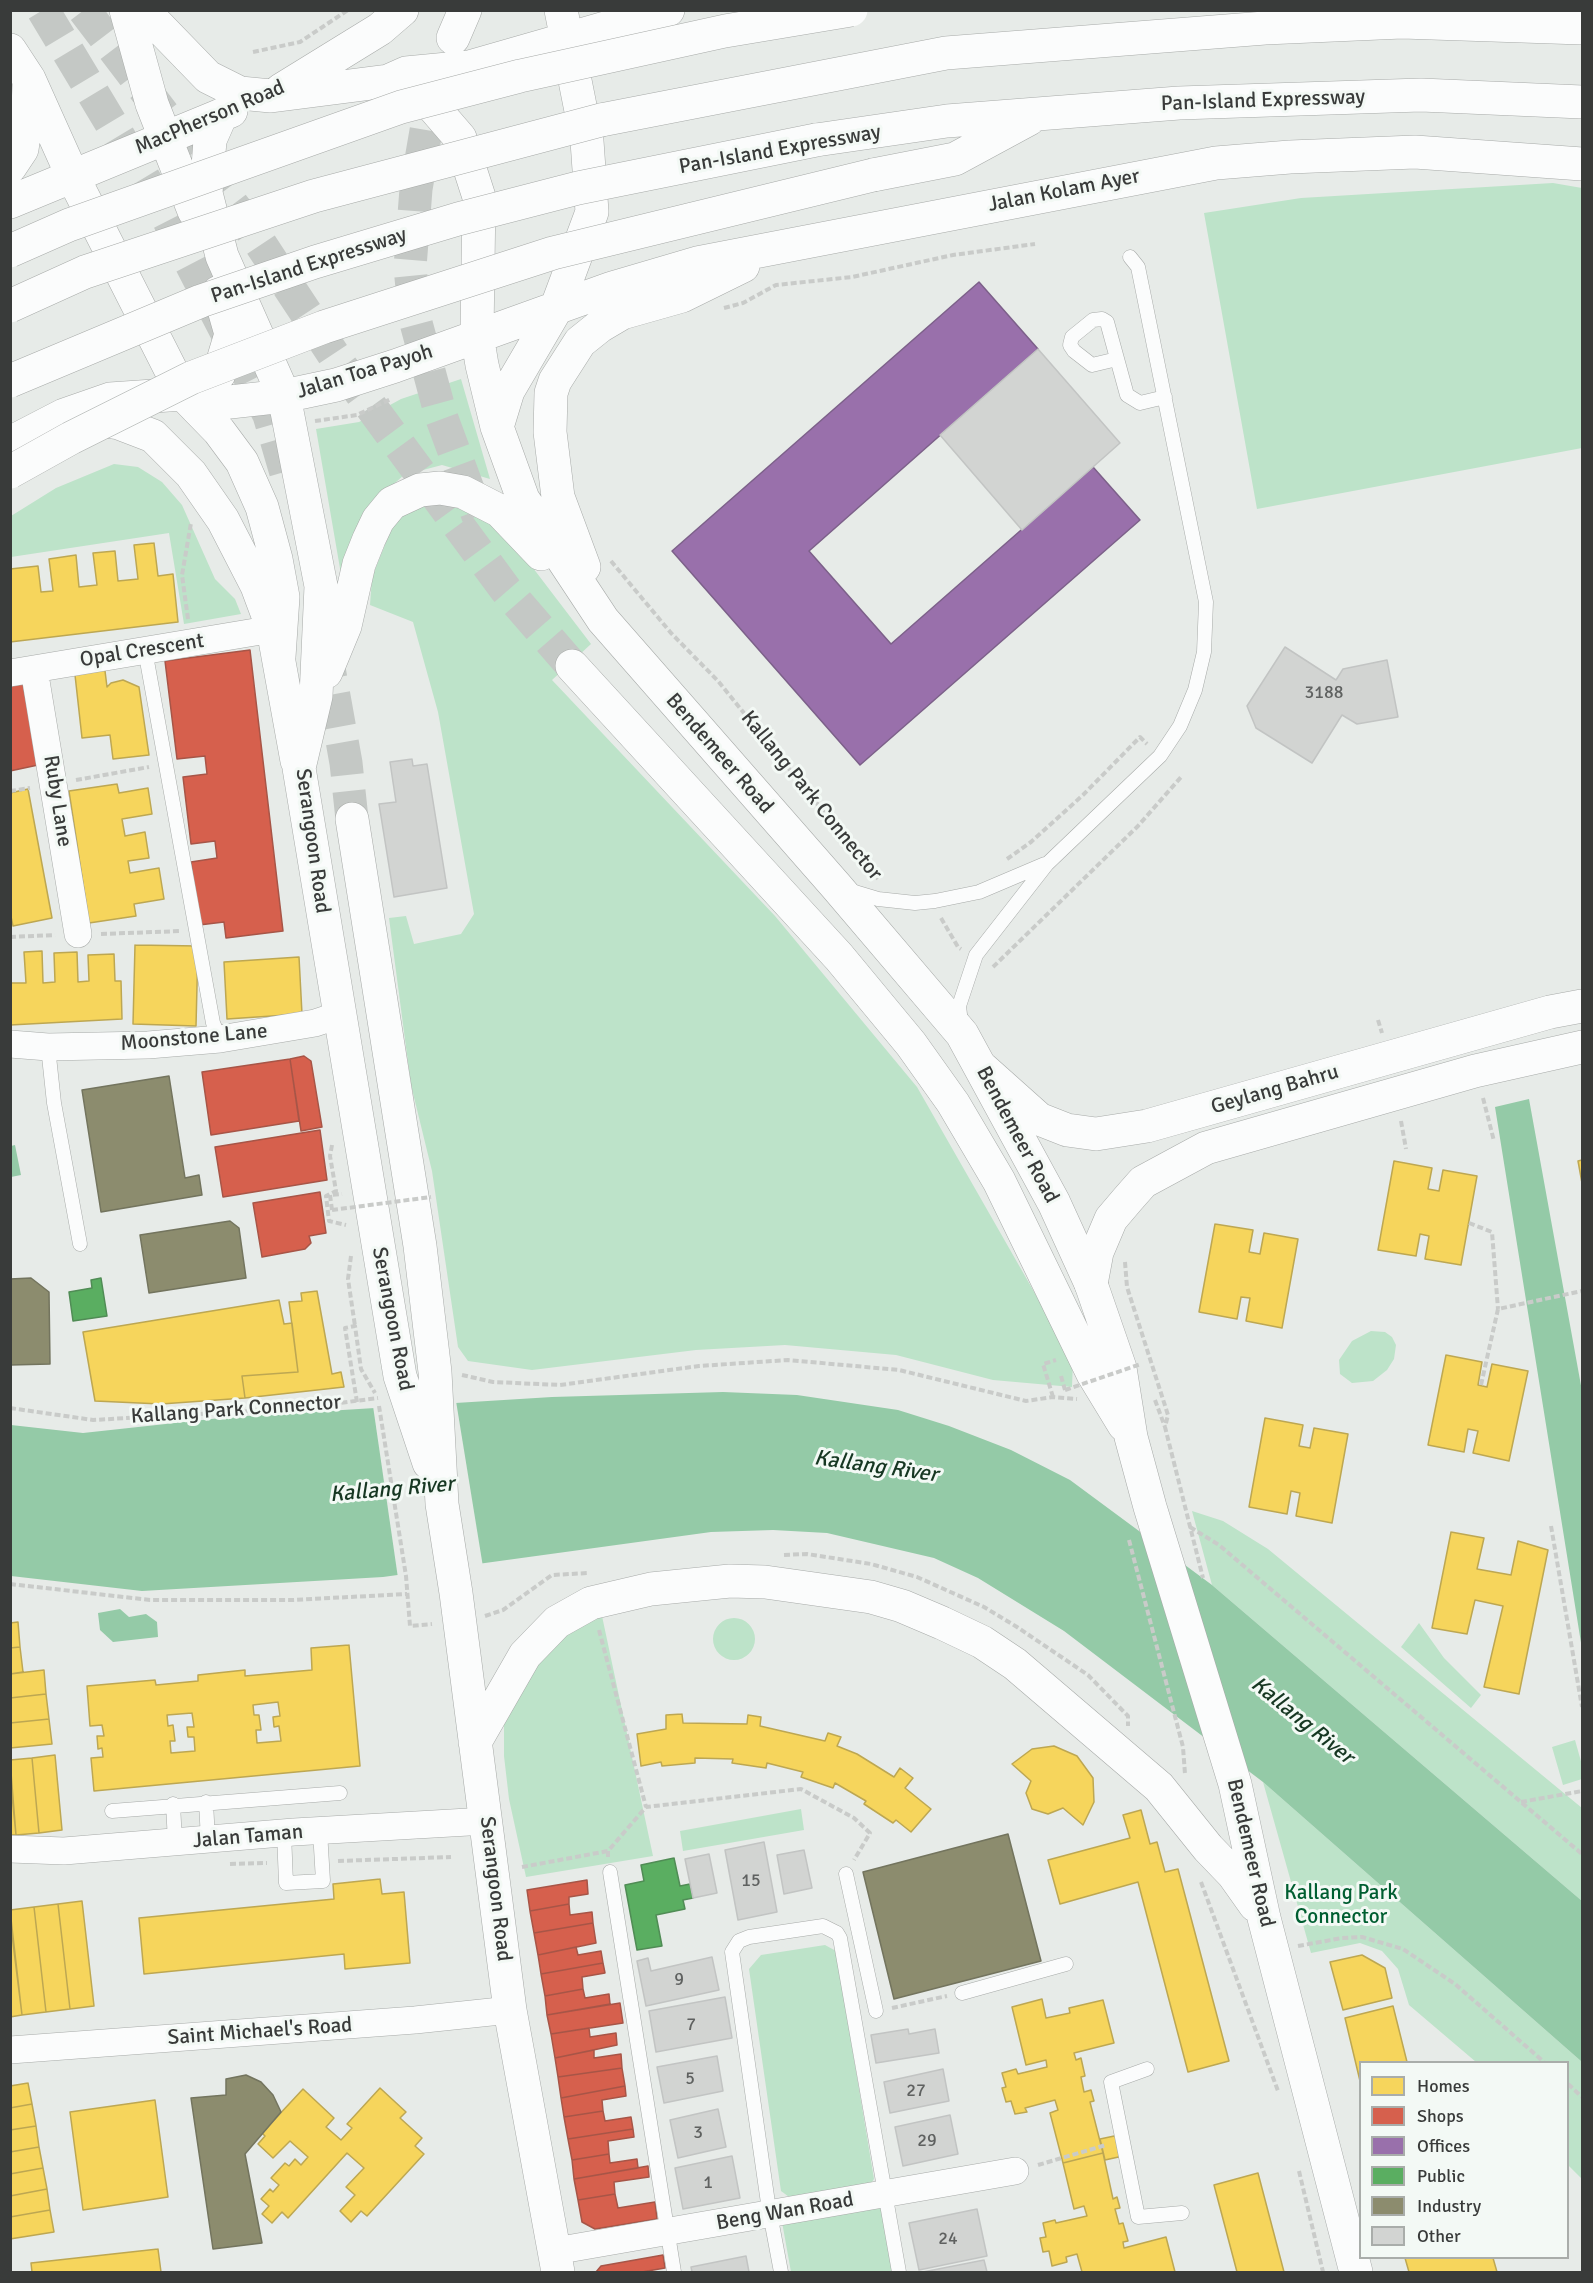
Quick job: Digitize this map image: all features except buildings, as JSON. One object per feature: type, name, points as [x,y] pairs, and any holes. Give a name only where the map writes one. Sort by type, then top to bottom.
[{"type":"main road","points":[[126,10],[152,104],[189,193],[231,334],[219,374],[183,394]]},
{"type":"main road","points":[[143,10],[208,77],[240,93],[271,96],[388,81],[406,73],[469,67],[563,25],[654,11]]},
{"type":"main road","name":"MacPherson Road","points":[[73,177],[166,137],[271,96],[380,29],[402,10]]},
{"type":"main road","points":[[10,251],[69,225],[401,107],[520,76],[713,33],[851,10]]},
{"type":"main road","points":[[10,306],[85,272],[314,196],[601,120],[946,53],[1265,28],[1402,22],[1582,28]]},
{"type":"main road","points":[[497,427],[508,391],[556,309],[592,212],[587,141],[563,25]]},
{"type":"main road","points":[[10,51],[29,79],[73,177],[183,394],[219,431],[236,454],[262,507],[276,559],[283,597],[276,643]]},
{"type":"main road","points":[[10,167],[22,149],[28,109],[29,79]]},
{"type":"main road","name":"Bendemeer Road","points":[[388,81],[428,101],[460,138],[479,197],[477,335],[497,427],[523,499],[603,620],[962,1034],[1054,1203],[1091,1284],[1120,1368],[1131,1437],[1150,1507],[1235,1784],[1264,1918],[1356,2272]]},
{"type":"main road","name":"Pan-Island Expressway","points":[[10,381],[201,301],[315,262],[469,216],[578,188],[816,140],[947,121],[1179,103],[1421,95],[1582,102]]},
{"type":"main road","points":[[10,472],[80,433],[191,378],[324,327],[553,253],[780,196],[955,159],[1041,113]]},
{"type":"main road","name":"Serangoon Road","points":[[221,116],[210,140],[206,193],[222,256],[284,396],[321,586],[316,696],[298,768],[339,1015],[363,1142],[389,1387],[442,1504]]},
{"type":"main road","name":"Jalan Kolam Ayer","points":[[556,309],[669,270],[800,242],[1216,163],[1290,157],[1415,152],[1582,164]]},
{"type":"main road","points":[[10,202],[73,177]]},
{"type":"main road","points":[[603,620],[558,497],[550,432],[551,393],[555,381],[580,342],[600,326],[622,313],[682,296],[800,242]]},
{"type":"main road","name":"Jalan Toa Payoh","points":[[10,443],[64,415],[110,399],[183,394],[221,404],[284,396],[336,385],[556,309]]},
{"type":"main road","points":[[64,415],[119,423],[153,436],[174,455],[223,520],[257,586],[276,643],[298,768]]},
{"type":"main road","points":[[316,696],[345,626],[359,564],[378,520],[392,502],[420,490],[440,488],[462,492],[500,511],[603,620]]},
{"type":"main road","name":"Bendemeer Road","points":[[572,666],[839,957],[911,1044],[953,1102],[999,1181],[1093,1374],[1131,1437]]},
{"type":"main road","name":"Serangoon Road","points":[[352,819],[420,1246],[445,1373],[442,1504],[456,1593],[510,2010],[556,2262]]},
{"type":"main road","name":"Geylang Bahru","points":[[983,1069],[1039,1119],[1067,1130],[1096,1134],[1147,1126],[1550,1012],[1582,1006]]},
{"type":"main road","name":"Geylang Bahru","points":[[1091,1284],[1097,1252],[1112,1219],[1143,1182],[1206,1148],[1475,1071],[1582,1047]]},
{"type":"main road","points":[[476,1742],[525,1655],[557,1622],[591,1603],[651,1589],[741,1581],[871,1597],[902,1606],[982,1642],[1015,1664],[1062,1702],[1159,1787],[1208,1848],[1233,1874],[1264,1918]]},
{"type":"street","name":"Opal Crescent","points":[[22,671],[191,643],[276,643]]},
{"type":"street","name":"Ruby Lane","points":[[22,671],[54,784],[78,934]]},
{"type":"street","name":"Moonstone Lane","points":[[10,1044],[48,1047],[148,1045],[220,1039],[315,1023],[339,1015]]},
{"type":"street","name":"Jalan Taman","points":[[10,1849],[64,1851],[284,1833],[486,1821]]},
{"type":"street","name":"Saint Michael's Road","points":[[10,2050],[414,2020],[510,2010]]},
{"type":"street","name":"Beng Wan Road","points":[[556,2262],[668,2232],[1015,2171]]},
{"type":"lane","points":[[962,1034],[959,1006],[976,955],[1047,864],[1160,756],[1180,726],[1195,690],[1204,652],[1206,602],[1138,267],[1130,257]]},
{"type":"lane","points":[[1117,359],[1127,395],[1133,401],[1140,403],[1165,397]]},
{"type":"lane","points":[[145,650],[213,1023],[220,1039]]},
{"type":"lane","points":[[836,886],[878,899],[915,903],[935,901],[979,892],[1047,864]]},
{"type":"lane","points":[[48,1047],[54,1103],[80,1244]]},
{"type":"lane","points":[[112,1811],[173,1804],[340,1793]]},
{"type":"lane","points":[[206,1803],[208,1840]]},
{"type":"lane","points":[[173,1804],[175,1842]]},
{"type":"lane","points":[[284,1833],[286,1883],[323,1881],[320,1831]]},
{"type":"lane","points":[[610,1872],[674,2272]]},
{"type":"lane","points":[[846,1874],[876,2011]]},
{"type":"lane","points":[[782,2272],[771,2215],[732,1952],[739,1941],[749,1937],[823,1926],[837,1933],[840,1938],[899,2272]]},
{"type":"lane","points":[[962,1993],[1066,1964]]},
{"type":"lane","points":[[849,1988],[869,1982]]},
{"type":"lane","points":[[1147,2069],[1111,2082],[1138,2217],[1182,2213]]},
{"type":"path","points":[[253,52],[300,42],[348,10]]},
{"type":"path","points":[[722,308],[743,303],[776,285],[852,277],[953,255],[1035,244]]},
{"type":"path","points":[[191,643],[182,575],[193,511]]},
{"type":"path","name":"Kallang Park Connector","points":[[606,555],[671,633],[718,681],[879,880]]},
{"type":"path","points":[[1005,860],[1031,842],[1140,737],[1160,756]]},
{"type":"path","points":[[10,791],[167,764]]},
{"type":"path","points":[[990,975],[994,965],[1144,820],[1182,776]]},
{"type":"path","points":[[935,901],[944,926],[958,947],[994,965]]},
{"type":"path","points":[[1378,1020],[1383,1033]]},
{"type":"path","points":[[1475,1071],[1494,1141]]},
{"type":"path","points":[[333,1140],[330,1156],[336,1191],[326,1196],[329,1221],[346,1224],[348,1234]]},
{"type":"path","points":[[332,1210],[431,1197]]},
{"type":"path","points":[[1468,1223],[1492,1232],[1497,1309],[1481,1385]]},
{"type":"path","points":[[351,1252],[348,1279],[355,1326]]},
{"type":"path","points":[[1127,1252],[1125,1262],[1127,1287],[1168,1415],[1165,1427],[1190,1526],[1219,1545],[1582,1854]]},
{"type":"path","points":[[1497,1309],[1582,1291]]},
{"type":"path","name":"Kallang Park Connector","points":[[10,1408],[93,1420],[302,1408],[357,1402],[345,1328],[355,1326],[361,1370],[389,1387],[410,1626]]},
{"type":"path","points":[[445,1373],[493,1382],[560,1385],[699,1365],[798,1361],[899,1370],[1026,1401],[1053,1397],[1043,1364],[1056,1360],[1065,1390],[1141,1364]]},
{"type":"path","points":[[357,1402],[389,1387]]},
{"type":"path","points":[[1551,1527],[1582,1707]]},
{"type":"path","points":[[1127,1533],[1183,1747]]},
{"type":"path","points":[[10,1584],[150,1600],[292,1600],[407,1594]]},
{"type":"path","points":[[599,1629],[645,1807]]},
{"type":"path","points":[[522,1867],[608,1851],[645,1807],[801,1789],[854,1818],[870,1833],[846,1874]]},
{"type":"path","points":[[1521,1802],[1582,1791]]},
{"type":"path","points":[[608,1851],[610,1872]]},
{"type":"path","points":[[1197,1872],[1282,2102]]},
{"type":"path","points":[[1298,1946],[1362,1937],[1402,1949],[1455,1984],[1543,2061]]},
{"type":"path","points":[[876,2011],[962,1993]]},
{"type":"path","points":[[1569,2085],[1582,2097]]},
{"type":"path","points":[[1015,2171],[1123,2141]]},
{"type":"path","points":[[1297,2164],[1323,2272]]},
{"type":"green space","points":[[1553,183],[1582,188],[1582,448],[1257,509],[1204,213],[1301,198]]},
{"type":"green space","points":[[461,379],[490,479],[442,465],[404,475],[378,498],[342,580],[316,429],[359,422],[401,399]]},
{"type":"green space","points":[[114,464],[138,467],[162,482],[182,505],[215,579],[235,599],[241,614],[184,624],[169,533],[11,557],[11,516],[56,488]]},
{"type":"green space","points":[[420,506],[474,508],[501,526],[591,644],[552,680],[775,916],[917,1087],[1073,1360],[1072,1387],[993,1380],[896,1355],[785,1345],[696,1350],[532,1370],[468,1361],[458,1347],[432,1171],[411,1085],[389,918],[406,916],[414,944],[461,934],[474,914],[438,712],[413,622],[370,605],[372,577],[395,520]]},
{"type":"green space","points":[[1371,1331],[1385,1332],[1392,1337],[1396,1345],[1394,1359],[1387,1370],[1373,1381],[1352,1383],[1340,1374],[1339,1360],[1352,1341]]},
{"type":"green space","points":[[1192,1511],[1223,1521],[1268,1549],[1582,1808],[1582,1901],[1212,1585]]},
{"type":"green space","points":[[602,1616],[653,1856],[526,1877],[509,1799],[504,1756],[504,1725],[508,1689],[543,1644]]},
{"type":"green space","points":[[734,1618],[749,1624],[755,1639],[749,1654],[734,1660],[719,1654],[713,1639],[719,1624]]},
{"type":"green space","points":[[1419,1623],[1444,1658],[1481,1695],[1471,1708],[1401,1647]]},
{"type":"green space","points":[[1575,1740],[1582,1765],[1582,1779],[1563,1785],[1552,1747]]},
{"type":"green space","name":"Kallang Park Connector","points":[[1263,1782],[1582,2062],[1582,2179],[1569,2166],[1569,2061],[1475,2061],[1409,2005],[1398,1969],[1382,1951],[1360,1943],[1311,1953]]},
{"type":"green space","points":[[801,1809],[804,1830],[683,1851],[680,1831]]},
{"type":"green space","points":[[825,1945],[836,1951],[874,2179],[863,2194],[796,2202],[781,2191],[749,1969],[761,1955]]},
{"type":"green space","points":[[880,2204],[893,2272],[791,2272],[782,2222]]},
{"type":"water","points":[[1529,1099],[1582,1391],[1582,1649],[1495,1107]]},
{"type":"water","points":[[15,1145],[21,1175],[11,1177],[11,1146]]},
{"type":"water","name":"Kallang River","points":[[723,1392],[797,1395],[898,1410],[949,1426],[1011,1450],[1070,1480],[1212,1585],[1582,1901],[1582,2062],[1263,1782],[1064,1631],[978,1578],[934,1558],[827,1533],[773,1530],[711,1532],[383,1577],[142,1591],[11,1576],[11,1425],[83,1433],[230,1417],[552,1397]]},
{"type":"water","points":[[120,1609],[129,1617],[146,1614],[157,1622],[158,1637],[113,1642],[100,1630],[98,1613]]},
{"type":"pier","points":[[456,1401],[483,1567],[398,1578],[373,1406]]},
{"type":"tunnel","points":[[43,10],[166,215],[269,415],[286,473]]},
{"type":"tunnel","points":[[84,10],[248,225],[341,366],[506,590],[572,666]]},
{"type":"tunnel","points":[[440,83],[427,125],[416,189],[410,267],[415,319],[441,416],[478,516]]},
{"type":"tunnel","points":[[325,646],[346,763],[352,819]]}]
